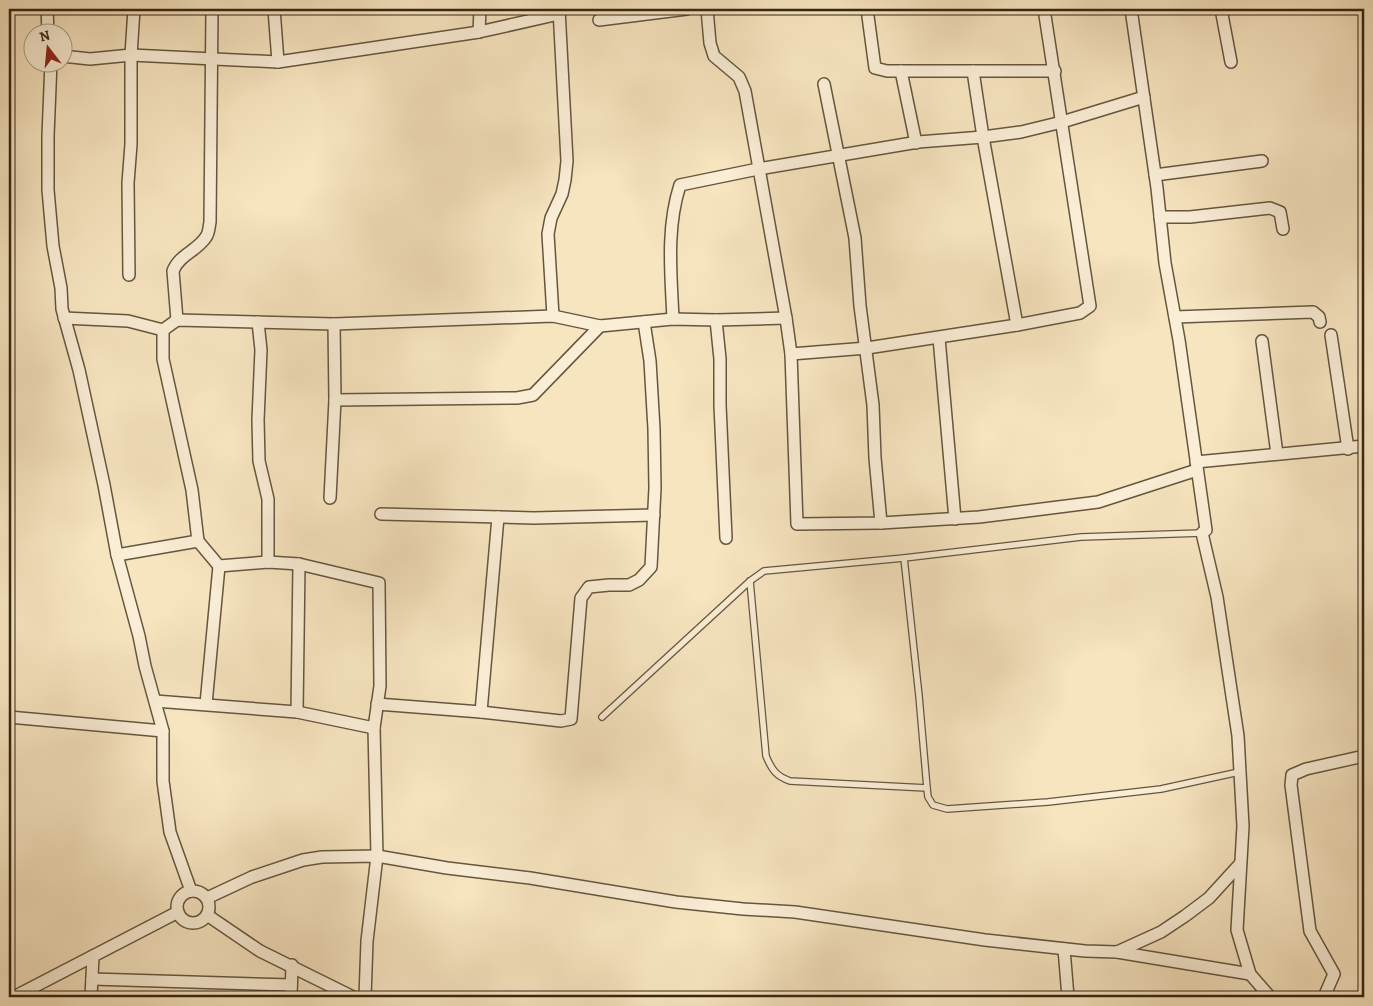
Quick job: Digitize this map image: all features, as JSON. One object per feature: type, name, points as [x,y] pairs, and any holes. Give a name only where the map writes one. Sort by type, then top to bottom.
[{"type":"street","points":[[47,9],[48,22]]},
{"type":"street","points":[[129,276],[128,183],[131,144],[131,55],[134,9]]},
{"type":"street","points":[[177,320],[175,265],[202,242],[207,235],[210,222],[210,60],[212,9]]},
{"type":"street","points":[[274,9],[278,62]]},
{"type":"street","points":[[479,32],[480,9]]},
{"type":"street","points":[[599,20],[687,9]]},
{"type":"street","points":[[707,9],[710,43],[714,56],[738,77],[746,91],[758,169],[786,318],[792,354],[797,524],[882,523],[954,519],[1098,502],[1197,466],[1277,454],[1348,449],[1364,446]]},
{"type":"street","points":[[866,9],[875,68],[887,71],[1055,71]]},
{"type":"street","points":[[792,354],[867,348],[939,338],[1080,313],[1090,306],[1044,9]]},
{"type":"street","points":[[1131,9],[1155,175],[1165,263],[1175,317],[1206,530],[1202,533],[1217,597],[1238,736],[1243,826],[1237,930],[1250,974],[1270,997]]},
{"type":"street","points":[[1221,9],[1231,62]]},
{"type":"street","points":[[72,57],[90,59],[131,55],[278,62],[479,32],[559,12],[567,161],[562,194],[551,218],[548,234],[553,316]]},
{"type":"street","points":[[901,71],[916,142]]},
{"type":"street","points":[[973,71],[1017,325]]},
{"type":"street","points":[[51,72],[48,190],[53,246],[64,318],[79,370],[117,555],[140,636],[162,731],[163,781],[170,832],[191,891]]},
{"type":"street","points":[[824,84],[855,238],[860,306],[873,405],[882,523]]},
{"type":"street","points":[[673,318],[670,250],[674,205],[680,185],[758,169],[916,142],[1021,132],[1062,122],[1144,97]]},
{"type":"street","points":[[1155,175],[1262,161]]},
{"type":"street","points":[[1160,217],[1190,217],[1270,208],[1280,212],[1283,229]]},
{"type":"street","points":[[1175,317],[1314,312],[1319,317],[1320,322]]},
{"type":"street","points":[[64,318],[128,321],[163,330],[177,320],[334,324],[553,316],[600,326],[673,318],[716,320],[786,318]]},
{"type":"street","points":[[716,320],[720,359],[720,404],[726,538]]},
{"type":"street","points":[[258,322],[262,350],[258,402],[259,461],[268,499],[268,562]]},
{"type":"street","points":[[377,704],[481,712],[561,721],[571,719],[581,598],[589,587],[610,584],[629,585],[640,580],[650,567],[654,515],[654,429],[650,361],[644,322]]},
{"type":"street","points":[[330,498],[335,400],[334,324]]},
{"type":"street","points":[[335,400],[517,398],[533,396],[600,326]]},
{"type":"street","points":[[163,330],[163,359],[192,490],[198,541],[219,566],[206,704]]},
{"type":"street","points":[[1332,335],[1348,449]]},
{"type":"street","points":[[939,338],[954,519]]},
{"type":"street","points":[[1262,341],[1277,454]]},
{"type":"street","points":[[381,514],[534,518],[654,515]]},
{"type":"street","points":[[481,712],[498,517]]},
{"type":"street","points":[[117,555],[198,541]]},
{"type":"street","points":[[219,566],[268,562],[299,564],[379,583],[380,686],[374,728],[377,856],[368,941],[365,997]]},
{"type":"street","points":[[297,712],[299,564]]},
{"type":"street","points":[[154,701],[297,712],[374,728]]},
{"type":"street","points":[[9,717],[162,731]]},
{"type":"street","points":[[1324,997],[1334,974],[1310,931],[1291,785],[1292,776],[1306,769],[1364,756]]},
{"type":"street","points":[[207,898],[252,877],[303,860],[322,856],[377,856],[447,868],[530,878],[676,902],[794,912],[1064,949],[1117,952],[1250,974]]},
{"type":"street","points":[[1117,952],[1161,932],[1185,916],[1209,898],[1240,864]]},
{"type":"street","points":[[191,891],[200,892],[207,898],[209,907],[204,919],[194,923],[184,920],[178,912],[177,906],[184,894],[191,891]]},
{"type":"street","points":[[14,997],[178,912]]},
{"type":"street","points":[[207,915],[260,951],[292,965],[353,997]]},
{"type":"street","points":[[1064,949],[1068,997]]},
{"type":"street","points":[[91,997],[93,956]]},
{"type":"street","points":[[291,997],[292,965]]},
{"type":"street","points":[[92,979],[291,985]]},
{"type":"lane","points":[[602,718],[750,581],[764,571],[904,558],[1082,537],[1202,533]]},
{"type":"lane","points":[[904,558],[928,797],[934,805],[947,809],[1048,802],[1161,789],[1240,772]]},
{"type":"lane","points":[[750,581],[764,740],[766,756],[771,769],[779,777],[790,781],[927,788]]}]
